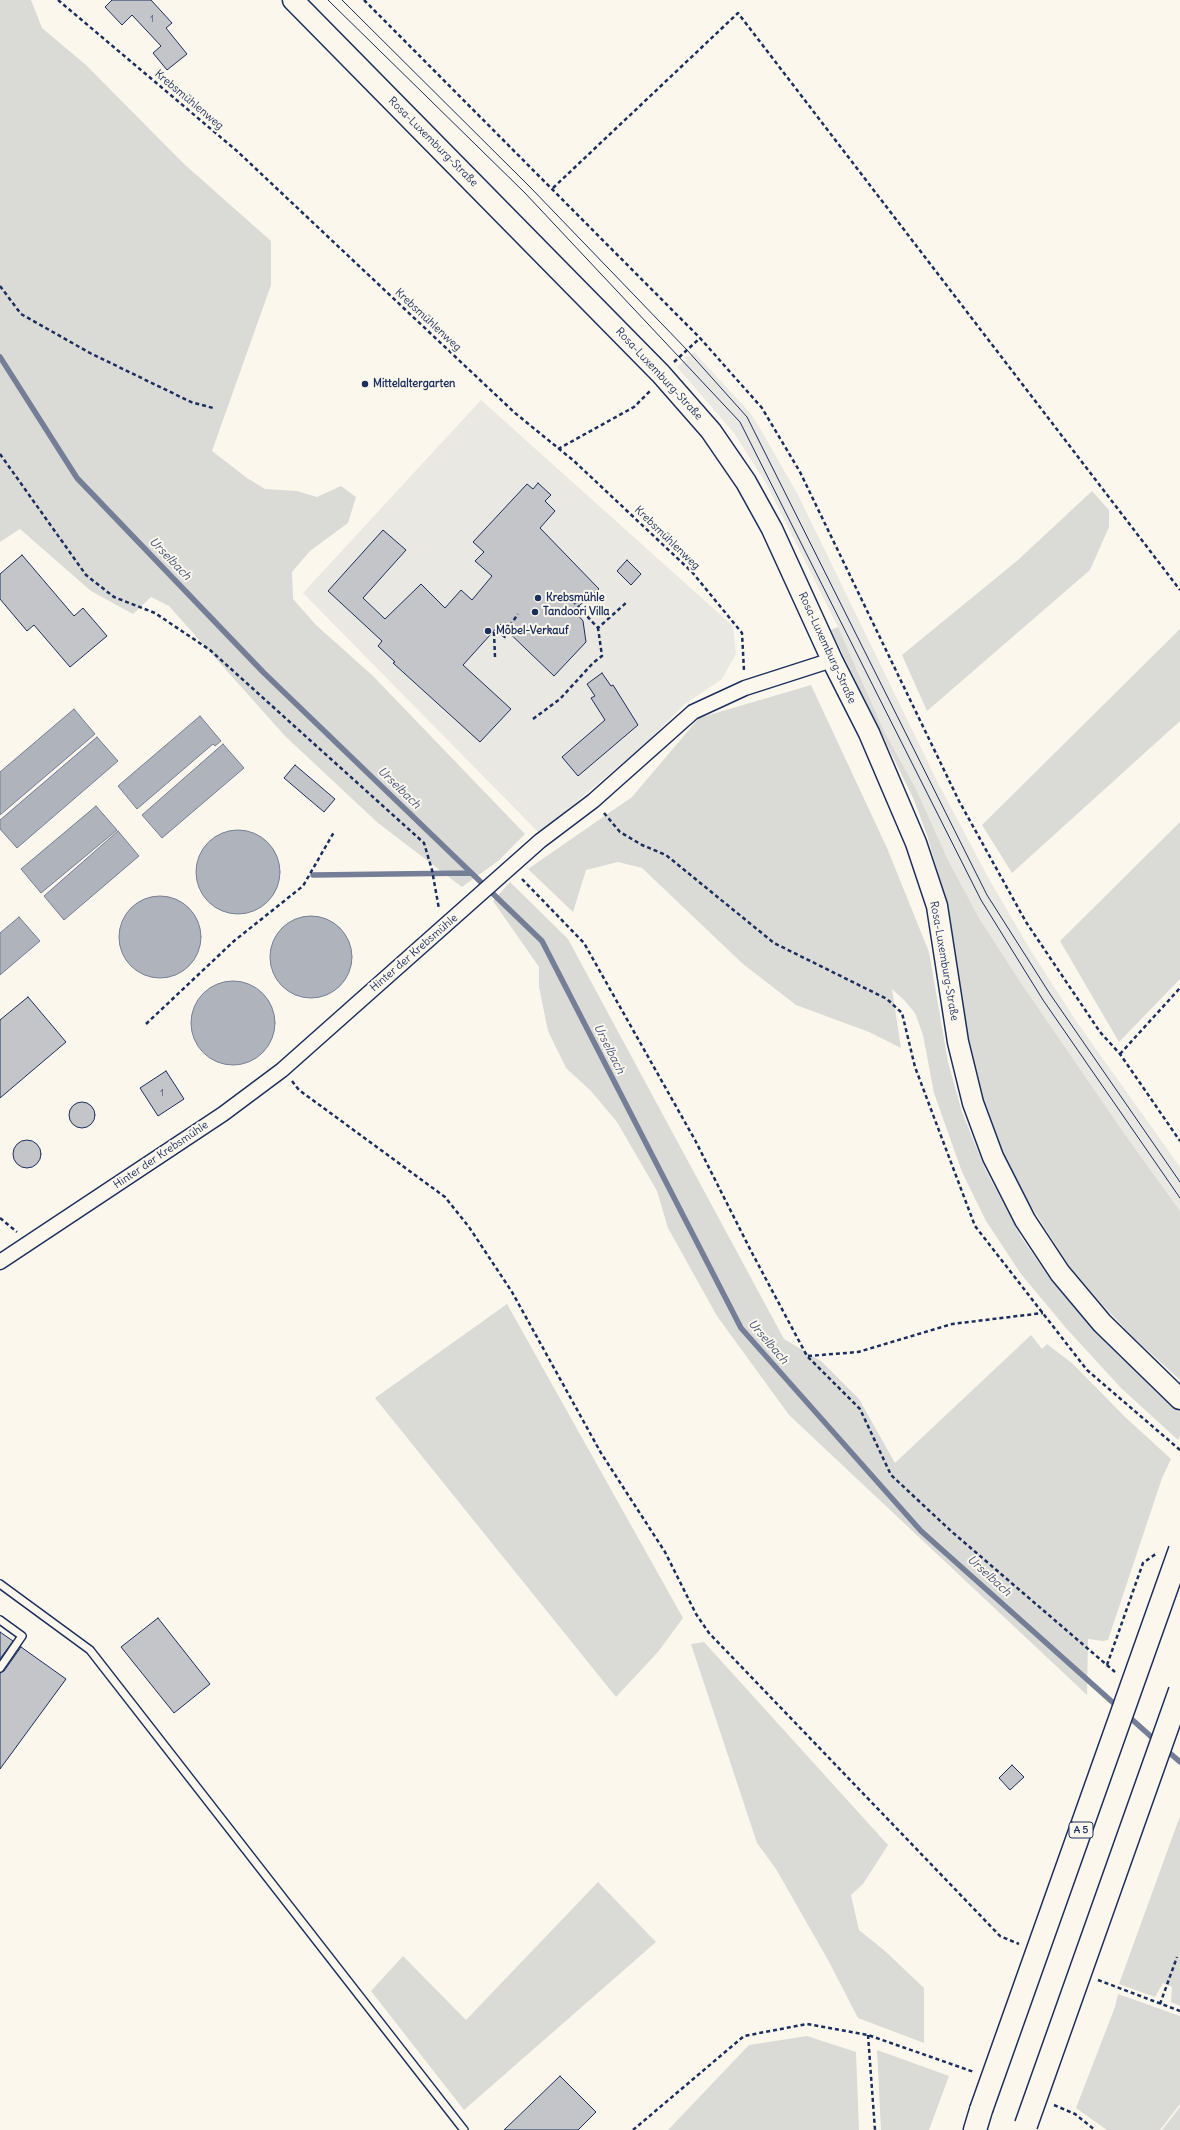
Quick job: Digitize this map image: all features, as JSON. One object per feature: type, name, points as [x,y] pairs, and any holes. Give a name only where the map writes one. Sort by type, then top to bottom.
[{"type":"highway","name":"A 5","points":[[974,2130],[1171,1550]]},
{"type":"highway","points":[[1025,2128],[1180,1692]]},
{"type":"main road","name":"Rosa-Luxemburg-Straße","points":[[293,0],[656,381],[711,431],[746,482],[772,529],[832,660],[869,733],[916,843],[937,906],[958,1042],[973,1102],[993,1157],[1025,1220],[1060,1273],[1102,1323],[1180,1398]]},
{"type":"street","name":"Hinter der Krebsmühle","points":[[0,1262],[223,1114],[282,1070],[499,879],[510,867],[540,841],[593,801],[693,712],[745,688],[832,660]]},
{"type":"lane","points":[[0,1584],[90,1650],[464,2130]]},
{"type":"lane","points":[[0,1620],[22,1636],[0,1668]]},
{"type":"path","name":"Krebsmühlenweg","points":[[58,0],[236,151],[515,413],[574,461],[692,572],[742,632],[744,678]]},
{"type":"path","points":[[364,0],[553,188],[700,338],[762,408],[800,472],[959,801],[1026,922],[1100,1032],[1120,1054],[1180,1141]]},
{"type":"path","points":[[553,188],[738,13],[1180,590]]},
{"type":"path","points":[[0,286],[21,314],[90,353],[191,402],[213,408]]},
{"type":"path","points":[[558,449],[634,407],[645,398],[656,381],[700,338]]},
{"type":"path","points":[[0,454],[86,575],[114,597],[155,613],[210,650],[424,843],[432,870],[432,877],[443,928]]},
{"type":"path","points":[[533,719],[560,699],[593,663],[602,656],[598,628],[573,601]]},
{"type":"path","points":[[598,628],[627,602]]},
{"type":"path","points":[[495,657],[494,633],[497,630],[505,637],[508,634],[502,629],[506,624],[509,627],[518,614]]},
{"type":"path","points":[[593,801],[620,832],[642,845],[666,855],[774,943],[887,999],[902,1013],[915,1067],[975,1226],[1087,1370],[1180,1450]]},
{"type":"path","points":[[146,1024],[234,941],[303,886],[334,832]]},
{"type":"path","points":[[510,867],[584,943],[696,1140],[751,1251],[807,1356],[860,1409],[891,1475],[951,1531],[1107,1665],[1143,1563],[1171,1550]]},
{"type":"path","points":[[1120,1054],[1180,988]]},
{"type":"path","points":[[282,1070],[299,1090],[445,1197],[469,1227],[512,1292],[601,1453],[665,1552],[696,1614],[710,1633],[1000,1936],[1021,1945]]},
{"type":"path","points":[[0,1218],[30,1242]]},
{"type":"path","points":[[807,1356],[858,1352],[952,1324],[1043,1313]]},
{"type":"path","points":[[1160,2004],[1177,1957]]},
{"type":"path","points":[[1091,1976],[1180,2011]]},
{"type":"path","points":[[633,2130],[744,2036],[807,2024],[868,2035],[952,2063]]},
{"type":"path","points":[[868,2035],[875,2130]]},
{"type":"shaded area","points":[[0,0],[31,0],[42,28],[86,65],[183,163],[271,241],[271,285],[212,451],[247,478],[265,489],[297,491],[317,497],[341,486],[356,497],[348,523],[310,551],[292,572],[293,599],[316,625],[373,676],[525,834],[498,861],[462,887],[378,823],[285,736],[169,606],[151,597],[133,614],[91,591],[20,529],[0,542]]},
{"type":"shaded area","points":[[694,352],[751,414],[758,425],[798,495],[937,781],[989,879],[1028,946],[1076,1021],[1180,1167],[1180,1211],[1124,1133],[1023,986],[979,918],[949,862],[916,789],[884,731],[838,627],[766,483],[734,433],[677,367]]},
{"type":"shaded area","name":"Krebsmühle","points":[[481,400],[733,626],[736,654],[722,679],[685,704],[645,744],[539,833],[303,593]]},
{"type":"shaded area","points":[[1092,491],[1109,510],[1109,527],[1090,570],[927,711],[902,655],[1018,560]]},
{"type":"shaded area","points":[[838,627],[884,731],[916,789],[949,862],[979,918],[1023,986],[1124,1133],[1180,1211],[1180,1380],[1133,1337],[1100,1302],[1068,1264],[1022,1192],[1004,1157],[988,1117],[977,1078],[967,1035],[947,904],[927,835],[914,800],[831,630]]},
{"type":"shaded area","points":[[1180,629],[1180,721],[1012,873],[982,825]]},
{"type":"shaded area","points":[[811,685],[887,848],[929,952],[948,1062],[962,1112],[985,1169],[1021,1237],[1053,1283],[1118,1355],[1180,1411],[1180,1435],[1178,1440],[1121,1388],[1066,1328],[1021,1274],[986,1221],[962,1172],[934,1093],[923,1035],[915,1013],[892,989],[901,1048],[869,1032],[796,1005],[743,964],[642,868],[618,862],[586,870],[573,912],[528,869],[632,797],[699,718]]},
{"type":"shaded area","points":[[74,709],[95,734],[0,815],[0,772]]},
{"type":"shaded area","points":[[200,716],[221,741],[215,746],[213,744],[137,809],[118,786]]},
{"type":"shaded area","points":[[97,737],[118,761],[17,848],[0,829],[0,820]]},
{"type":"shaded area","points":[[223,744],[244,768],[162,838],[142,815]]},
{"type":"shaded area","points":[[96,806],[117,830],[41,893],[21,869]]},
{"type":"shaded area","points":[[1180,822],[1180,979],[1119,1042],[1060,941]]},
{"type":"shaded area","points":[[238,830],[254,833],[261,837],[273,849],[277,856],[280,872],[277,888],[273,895],[261,907],[254,911],[238,914],[222,911],[215,907],[203,895],[199,888],[196,872],[199,856],[203,849],[215,837],[222,833]]},
{"type":"shaded area","points":[[118,831],[139,856],[64,920],[44,896]]},
{"type":"shaded area","points":[[510,882],[568,939],[784,1339],[821,1361],[859,1399],[895,1463],[1031,1335],[1042,1349],[1047,1344],[1073,1364],[1124,1416],[1171,1459],[1162,1478],[1108,1640],[1103,1641],[1088,1639],[1087,1695],[789,1415],[717,1316],[668,1228],[657,1191],[617,1122],[591,1091],[566,1068],[548,1031],[539,987],[539,967],[493,901]]},
{"type":"shaded area","points":[[152,896],[168,896],[183,903],[194,914],[201,929],[201,945],[198,953],[189,966],[176,975],[168,978],[152,978],[137,971],[126,960],[119,945],[119,929],[126,914],[137,903]]},
{"type":"shaded area","points":[[303,916],[319,916],[334,923],[345,934],[352,949],[352,965],[349,973],[340,986],[327,995],[319,998],[303,998],[288,991],[277,980],[270,965],[270,949],[277,934],[288,923]]},
{"type":"shaded area","points":[[19,917],[40,941],[0,975],[0,933]]},
{"type":"shaded area","points":[[233,981],[241,982],[256,988],[268,1000],[274,1015],[274,1031],[268,1046],[256,1058],[241,1064],[233,1065],[225,1064],[210,1058],[198,1046],[192,1031],[191,1023],[192,1015],[198,1000],[210,988],[225,982]]},
{"type":"shaded area","points":[[507,1304],[683,1618],[658,1652],[616,1697],[375,1398]]},
{"type":"shaded area","points":[[704,1642],[888,1845],[863,1884],[851,1895],[859,1930],[885,1951],[924,1988],[924,2043],[858,2018],[828,1960],[776,1869],[757,1843],[691,1644]]},
{"type":"shaded area","points":[[1180,1816],[1180,2006],[1171,2002],[1172,1987],[1163,1983],[1155,1997],[1119,1984]]},
{"type":"shaded area","points":[[598,1882],[656,1942],[464,2110],[371,1991],[403,1956],[466,2020]]},
{"type":"shaded area","points":[[1118,1994],[1180,2016],[1180,2104],[1160,2130],[1107,2130],[1076,2108],[1115,2007]]},
{"type":"shaded area","points":[[807,2036],[856,2052],[859,2130],[668,2130],[749,2045]]},
{"type":"shaded area","points":[[877,2050],[949,2076],[929,2130],[881,2130]]},
{"type":"shaded area","points":[[1180,2107],[1180,2130],[1162,2130]]},
{"type":"pier","points":[[1170,1592],[1180,1592],[1180,1635],[1165,1625]]},
{"type":"building","points":[[112,0],[151,0],[172,23],[166,28],[187,54],[167,70],[153,53],[161,46],[132,15],[122,25],[105,7]]},
{"type":"building","points":[[538,483],[551,495],[545,501],[555,511],[540,528],[599,589],[574,610],[583,621],[586,642],[554,676],[500,624],[463,665],[511,709],[480,742],[393,663],[395,662],[378,646],[382,641],[328,591],[383,530],[406,550],[363,598],[385,619],[421,584],[445,608],[461,590],[472,600],[492,576],[475,561],[484,552],[473,542],[527,484],[533,489]]},
{"type":"building","points":[[22,555],[74,616],[83,608],[107,636],[70,667],[34,625],[27,631],[0,599],[0,574]]},
{"type":"building","points":[[627,560],[641,574],[631,585],[617,571]]},
{"type":"building","points":[[602,673],[611,686],[613,685],[638,725],[578,776],[562,757],[605,720],[591,698],[595,696],[587,684]]},
{"type":"building","points":[[295,765],[335,799],[324,812],[284,778]]},
{"type":"building","points":[[28,997],[66,1042],[0,1098],[0,1020]]},
{"type":"building","points":[[166,1071],[184,1099],[158,1116],[140,1088]]},
{"type":"building","points":[[82,1102],[91,1106],[95,1115],[91,1124],[82,1128],[73,1124],[69,1115],[73,1106]]},
{"type":"building","points":[[27,1140],[37,1144],[41,1154],[37,1164],[27,1168],[17,1164],[13,1154],[17,1144]]},
{"type":"building","points":[[158,1618],[210,1684],[174,1713],[121,1647]]},
{"type":"building","points":[[0,1632],[13,1641],[0,1659]]},
{"type":"building","points":[[21,1647],[66,1679],[0,1769],[0,1673],[4,1671]]},
{"type":"building","points":[[1012,1765],[1024,1777],[1010,1790],[999,1778]]},
{"type":"building","points":[[560,2076],[596,2112],[578,2130],[504,2130]]},
{"type":"waterway","name":"Urselbach","points":[[0,357],[77,478],[263,672],[542,941],[741,1328],[921,1531],[1119,1708]]},
{"type":"waterway","points":[[313,875],[471,873]]},
{"type":"waterway","name":"Urselbach","points":[[1127,1715],[1156,1741]]},
{"type":"waterway","name":"Urselbach","points":[[1164,1748],[1180,1762]]},
{"type":"tram line","points":[[328,0],[525,193],[740,422],[981,900],[1043,1000],[1180,1198]]},
{"type":"tram line","points":[[342,0],[530,187],[687,350],[747,417],[987,895],[1050,994],[1180,1182]]},
{"type":"place","name":"Mittelaltergarten","points":[[365,384]]},
{"type":"place","name":"Krebsmühle","points":[[538,598]]},
{"type":"place","name":"Tandoori Villa","points":[[535,612]]},
{"type":"place","name":"Möbel-Verkauf","points":[[488,631]]}]
